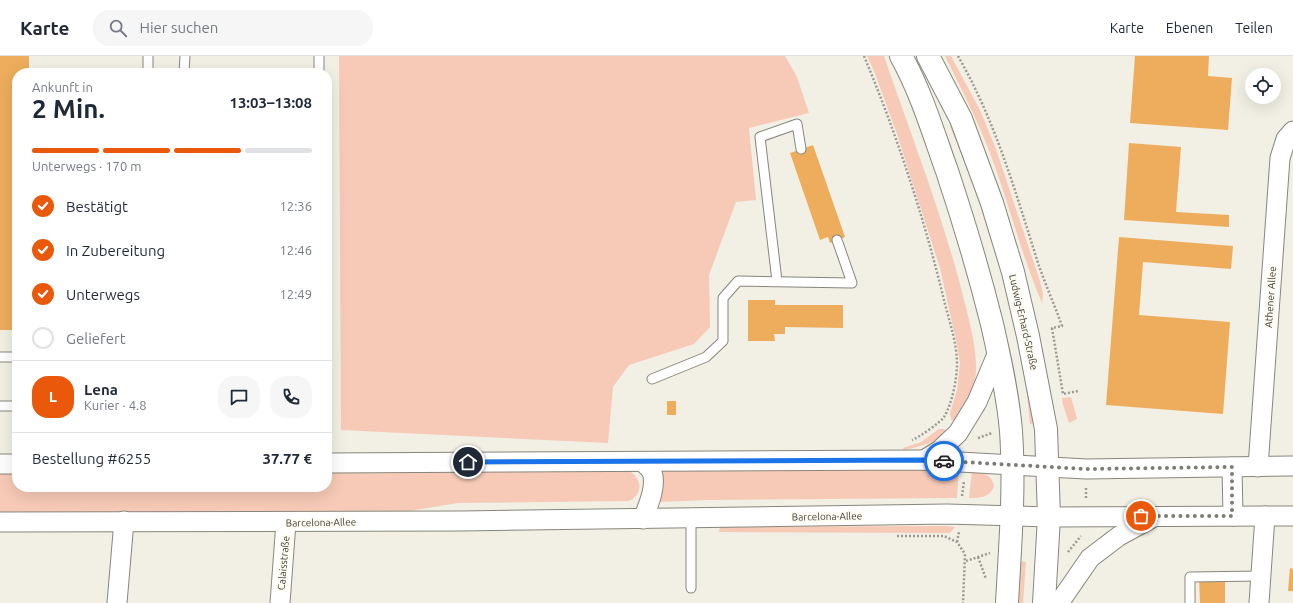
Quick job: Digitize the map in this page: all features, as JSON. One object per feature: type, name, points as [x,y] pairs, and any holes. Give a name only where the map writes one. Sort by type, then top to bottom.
[{"type":"main road","points":[[901,56],[914,81],[960,211],[981,280],[998,352],[1010,420],[1012,465],[1012,515],[1007,603]]},
{"type":"main road","name":"Ludwig-Erhard-Straße","points":[[928,56],[961,119],[992,203],[1013,272],[1028,336],[1046,429],[1049,517],[1044,603]]},
{"type":"street","name":"Athener Allee","points":[[1258,467],[1280,158],[1286,139],[1293,131]]},
{"type":"street","points":[[924,460],[940,450],[958,433],[977,402],[998,352]]},
{"type":"street","points":[[332,463],[924,460],[1086,469],[1293,466]]},
{"type":"street","points":[[643,462],[652,471],[653,487],[650,501],[643,519]]},
{"type":"street","points":[[0,464],[12,464]]},
{"type":"street","points":[[1232,467],[1232,516]]},
{"type":"street","name":"Barcelona-Allee","points":[[0,522],[286,522],[643,519],[930,514],[1012,515]]},
{"type":"street","points":[[1012,515],[1049,517],[1293,516]]},
{"type":"street","points":[[1059,603],[1090,558],[1119,536],[1155,516]]},
{"type":"street","points":[[1259,603],[1266,516]]},
{"type":"street","points":[[117,603],[124,521]]},
{"type":"street","name":"Calaisstraße","points":[[280,603],[286,522]]},
{"type":"lane","points":[[148,56],[148,68]]},
{"type":"lane","points":[[184,68],[185,56]]},
{"type":"lane","points":[[319,56],[319,68]]},
{"type":"lane","points":[[776,282],[760,137],[797,124],[802,149]]},
{"type":"lane","points":[[652,379],[706,357],[723,341],[723,298],[738,281],[852,283],[837,240]]},
{"type":"lane","points":[[0,357],[12,357]]},
{"type":"lane","points":[[0,406],[12,406]]},
{"type":"lane","points":[[691,517],[691,588]]},
{"type":"lane","points":[[1190,603],[1190,577],[1261,576]]},
{"type":"path","points":[[864,56],[880,94],[913,192],[935,265],[954,342],[957,364],[951,399],[944,418]]},
{"type":"path","points":[[958,56],[972,79],[1005,160],[1040,268],[1062,326],[1052,328],[1064,394],[1078,391]]},
{"type":"path","points":[[974,440],[994,432]]},
{"type":"path","points":[[962,498],[964,477]]},
{"type":"path","points":[[1086,487],[1086,500]]},
{"type":"path","points":[[1065,554],[1085,531]]},
{"type":"path","points":[[957,542],[965,554],[966,560],[963,603]]},
{"type":"path","points":[[966,560],[988,553]]},
{"type":"path","points":[[978,557],[986,578],[986,585]]},
{"type":"shaded area","points":[[339,56],[785,56],[797,77],[809,113],[749,128],[756,200],[736,202],[709,275],[710,327],[694,344],[629,365],[613,387],[608,443],[341,430]]},
{"type":"shaded area","points":[[867,56],[884,56],[943,226],[968,315],[975,349],[976,370],[970,398],[955,423],[951,419],[950,413],[957,390],[960,363],[940,268],[897,134]]},
{"type":"shaded area","points":[[945,56],[951,56],[980,110],[996,149],[1040,281],[1043,294],[1042,303],[985,140]]},
{"type":"shaded area","points":[[953,124],[955,125],[1007,280],[1035,423],[1030,424],[1026,385],[1019,343],[1004,281],[972,181],[950,126]]},
{"type":"shaded area","points":[[1071,397],[1077,419],[1069,423],[1062,398]]},
{"type":"shaded area","points":[[939,429],[944,429],[948,432],[927,444],[904,450],[903,448],[921,442]]},
{"type":"shaded area","points":[[628,470],[636,477],[639,490],[634,498],[629,501],[458,503],[403,512],[0,514],[0,473],[12,473],[12,492],[332,492],[332,472]]},
{"type":"shaded area","points":[[959,470],[957,498],[708,500],[660,502],[662,494],[661,471]]},
{"type":"shaded area","points":[[972,471],[979,472],[991,479],[994,486],[990,493],[980,497],[969,498]]},
{"type":"shaded area","points":[[720,527],[955,527],[950,533],[719,532]]},
{"type":"shaded area","points":[[1021,561],[1026,562],[1023,603],[1018,603]]},
{"type":"building","points":[[0,56],[29,56],[29,68],[12,68],[12,330],[0,330]]},
{"type":"building","points":[[1135,56],[1209,56],[1208,76],[1232,78],[1228,130],[1130,123]]},
{"type":"building","points":[[1129,143],[1181,147],[1176,212],[1229,215],[1229,227],[1124,220]]},
{"type":"building","points":[[813,145],[845,237],[830,243],[828,237],[820,240],[790,153]]},
{"type":"building","points":[[1119,237],[1233,246],[1231,269],[1143,262],[1139,315],[1230,322],[1223,414],[1106,405]]},
{"type":"building","points":[[748,300],[775,300],[775,305],[843,305],[843,328],[785,327],[785,334],[774,334],[775,341],[748,341]]},
{"type":"building","points":[[667,401],[676,401],[676,415],[667,415]]},
{"type":"building","points":[[1290,568],[1293,569],[1293,591],[1288,591]]},
{"type":"building","points":[[1199,578],[1225,578],[1225,603],[1200,603]]},
{"type":"way so far","points":[[944,461],[1086,469],[1232,467],[1232,516],[1141,516]]},
{"type":"route","points":[[468,462],[944,461]]}]
